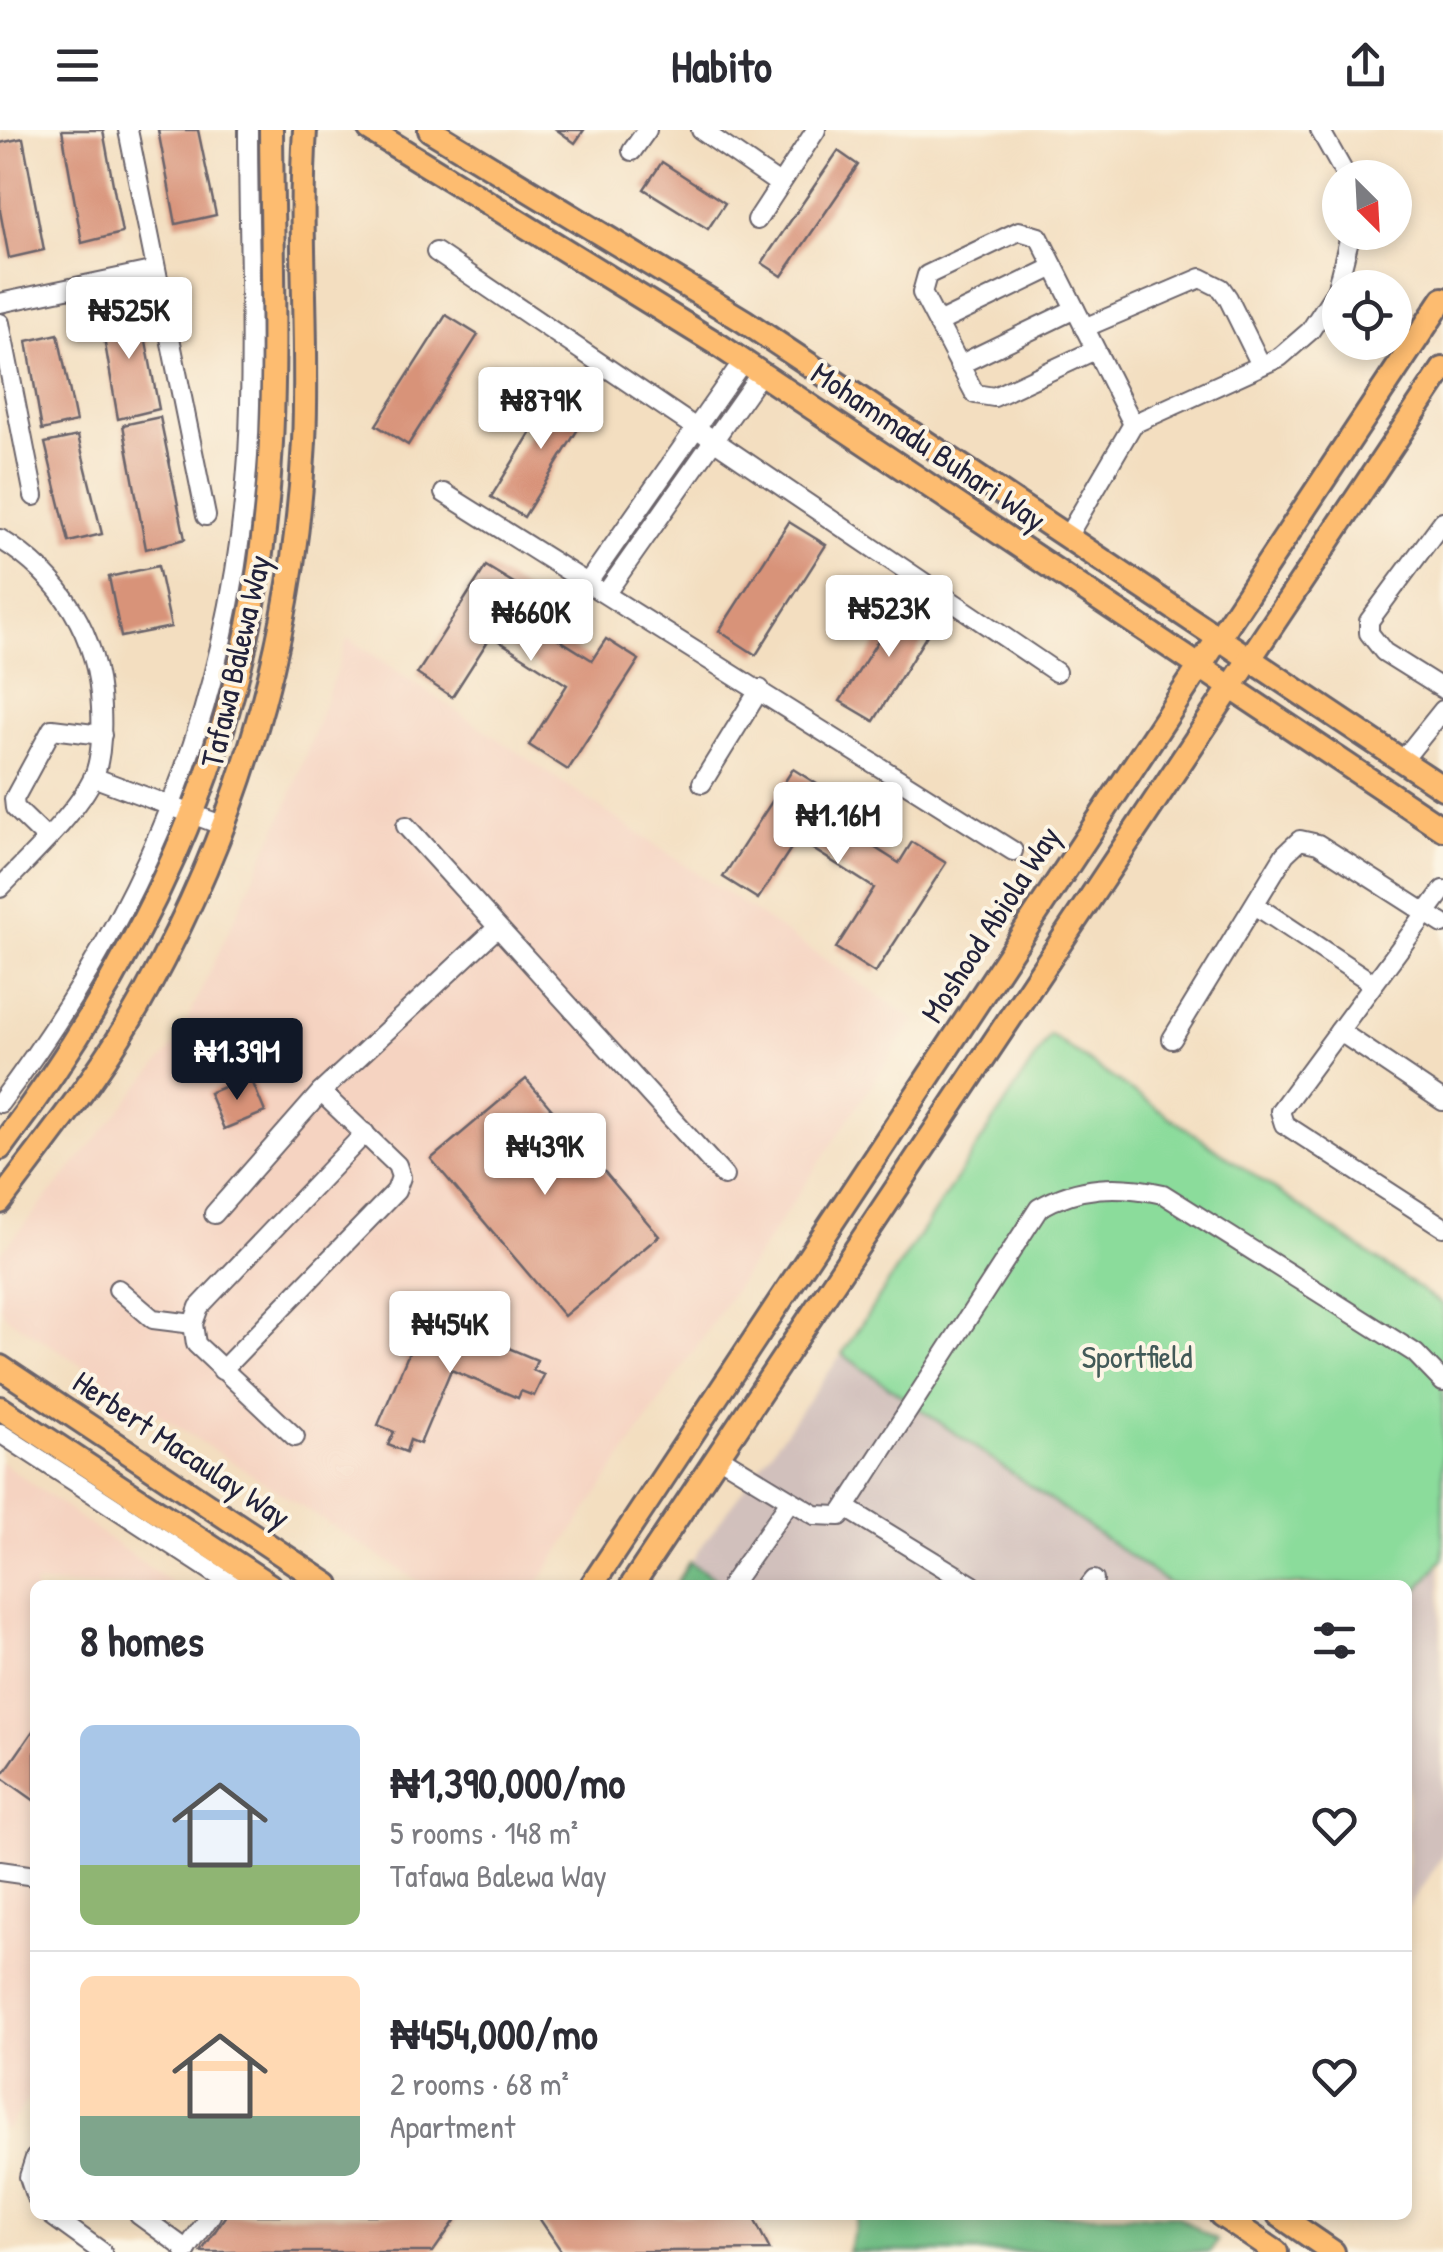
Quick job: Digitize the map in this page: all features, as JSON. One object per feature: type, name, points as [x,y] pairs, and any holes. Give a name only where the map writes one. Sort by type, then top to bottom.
[{"type":"main road","name":"Tafawa Balewa Way","points":[[0,1148],[90,1019],[130,952],[242,656],[264,532],[271,440],[271,130]]},
{"type":"main road","name":"Tafawa Balewa Way","points":[[0,1202],[146,993],[224,826],[265,704],[286,611],[297,530],[306,362],[305,130]]},
{"type":"main road","name":"Mohammadu Buhari Way","points":[[370,130],[752,367],[1443,829]]},
{"type":"main road","name":"Mohammadu Buhari Way","points":[[430,130],[744,321],[1443,788]]},
{"type":"main road","name":"Moshood Abiola Way","points":[[595,1580],[1443,299]]},
{"type":"main road","name":"Moshood Abiola Way","points":[[635,1580],[1234,689],[1443,369]]},
{"type":"main road","points":[[838,1213],[866,1232]]},
{"type":"main road","name":"Herbert Macaulay Way","points":[[0,1367],[320,1580]]},
{"type":"main road","name":"Herbert Macaulay Way","points":[[0,1408],[261,1580]]},
{"type":"main road","points":[[1228,2220],[1276,2252]]},
{"type":"main road","points":[[1286,2220],[1334,2252]]},
{"type":"street","points":[[128,130],[206,516]]},
{"type":"street","points":[[0,1104],[66,1012],[184,809],[240,532],[249,404],[248,130]]},
{"type":"street","points":[[632,151],[647,130]]},
{"type":"street","points":[[701,130],[780,184]]},
{"type":"street","points":[[757,220],[816,130]]},
{"type":"street","points":[[1320,130],[1337,160]]},
{"type":"street","points":[[1095,350],[994,397],[975,394],[922,293],[927,274],[1019,230],[1039,237],[1133,424]]},
{"type":"street","points":[[1067,537],[1133,424],[1293,347],[1324,315],[1343,274],[1348,250]]},
{"type":"street","points":[[436,252],[1056,672]]},
{"type":"street","points":[[938,323],[1054,267]]},
{"type":"street","points":[[0,302],[156,270]]},
{"type":"street","points":[[1084,328],[1202,278],[1221,288],[1228,298],[1261,365]]},
{"type":"street","points":[[959,365],[1074,309]]},
{"type":"street","points":[[0,324],[34,496]]},
{"type":"street","points":[[588,582],[695,428],[752,367]]},
{"type":"street","points":[[606,594],[712,440],[752,367]]},
{"type":"street","points":[[444,493],[1013,851]]},
{"type":"street","points":[[1443,521],[1369,621],[1369,632],[1384,652],[1443,689]]},
{"type":"street","points":[[0,538],[45,572],[69,600],[100,671],[102,735],[94,777],[47,840],[0,888]]},
{"type":"street","points":[[702,784],[760,689]]},
{"type":"street","points":[[1402,761],[1443,710]]},
{"type":"street","points":[[47,840],[15,808],[14,799],[52,729],[102,735]]},
{"type":"street","points":[[94,777],[224,826]]},
{"type":"street","points":[[406,826],[724,1176]]},
{"type":"street","points":[[1172,1039],[1290,846],[1309,840],[1436,919]]},
{"type":"street","points":[[1443,890],[1436,919],[1371,982],[1280,1111],[1284,1124],[1443,1228]]},
{"type":"street","points":[[1255,905],[1371,982]]},
{"type":"street","points":[[214,1214],[321,1092],[497,928]]},
{"type":"street","points":[[1339,1032],[1443,1101]]},
{"type":"street","points":[[222,1370],[396,1191],[401,1177],[398,1164],[321,1092]]},
{"type":"street","points":[[294,1438],[196,1344],[193,1324],[200,1307],[365,1133]]},
{"type":"street","points":[[718,1456],[790,1501],[830,1518],[848,1508],[1039,1208],[1062,1195],[1088,1189],[1128,1186],[1163,1194],[1415,1353],[1443,1382]]},
{"type":"street","points":[[118,1289],[153,1318],[193,1324]]},
{"type":"street","points":[[0,1434],[225,1580]]},
{"type":"street","points":[[735,1580],[790,1501]]},
{"type":"street","points":[[848,1508],[964,1580]]},
{"type":"street","points":[[0,1871],[30,1875]]},
{"type":"street","points":[[58,2220],[102,2252]]},
{"type":"street","points":[[145,2220],[186,2251],[208,2220]]},
{"type":"shaded area","points":[[348,638],[915,1020],[540,1580],[416,1580],[5,1316],[0,1304],[0,1254],[177,1042],[287,806]]},
{"type":"shaded area","points":[[842,1354],[1164,1580],[717,1580],[690,1562]]},
{"type":"shaded area","points":[[0,1461],[167,1580],[30,1580],[30,2097],[6,2130],[0,2125]]},
{"type":"shaded area","points":[[1440,1557],[1443,1855],[1412,1902],[1412,1597]]},
{"type":"green space","name":"Sportfield","points":[[1050,1035],[1443,1305],[1443,1559],[1412,1598],[1412,1580],[1164,1580],[842,1354]]},
{"type":"green space","points":[[689,1562],[717,1580],[678,1580]]},
{"type":"green space","points":[[858,2220],[1183,2220],[1217,2241],[1210,2252],[848,2252]]},
{"type":"building","points":[[62,130],[103,130],[122,233],[82,243]]},
{"type":"building","points":[[158,130],[198,130],[216,215],[176,224]]},
{"type":"building","points":[[557,130],[584,130],[575,143]]},
{"type":"building","points":[[23,138],[44,250],[9,258],[0,211],[0,143]]},
{"type":"building","points":[[838,151],[858,165],[782,276],[762,263]]},
{"type":"building","points":[[662,162],[725,203],[708,229],[644,189]]},
{"type":"building","points":[[139,305],[159,409],[118,419],[100,315]]},
{"type":"building","points":[[446,315],[478,335],[408,445],[376,425]]},
{"type":"building","points":[[58,334],[76,422],[42,430],[27,341]]},
{"type":"building","points":[[558,388],[591,408],[524,517],[491,497]]},
{"type":"building","points":[[160,417],[185,539],[146,549],[123,425]]},
{"type":"building","points":[[78,436],[102,534],[69,542],[45,443]]},
{"type":"building","points":[[789,522],[826,545],[756,655],[719,631]]},
{"type":"building","points":[[158,566],[171,627],[121,637],[109,577]]},
{"type":"building","points":[[486,566],[525,590],[512,610],[592,660],[606,639],[639,660],[568,770],[529,745],[567,685],[491,636],[452,697],[417,674]]},
{"type":"building","points":[[904,599],[937,619],[874,721],[840,701]]},
{"type":"building","points":[[793,769],[831,793],[819,812],[899,863],[912,842],[946,863],[875,973],[836,948],[874,888],[797,839],[758,899],[723,877]]},
{"type":"building","points":[[250,1076],[265,1112],[224,1129],[209,1093]]},
{"type":"building","points":[[526,1079],[659,1236],[564,1316],[431,1159]]},
{"type":"building","points":[[426,1313],[537,1360],[533,1370],[544,1375],[534,1396],[521,1391],[518,1398],[451,1370],[420,1444],[410,1440],[406,1452],[388,1445],[394,1432],[378,1425]]},
{"type":"building","points":[[30,1735],[30,1797],[1,1777]]},
{"type":"building","points":[[223,2220],[455,2220],[433,2252],[201,2252]]},
{"type":"building","points":[[540,2220],[755,2220],[770,2250],[562,2252]]}]
